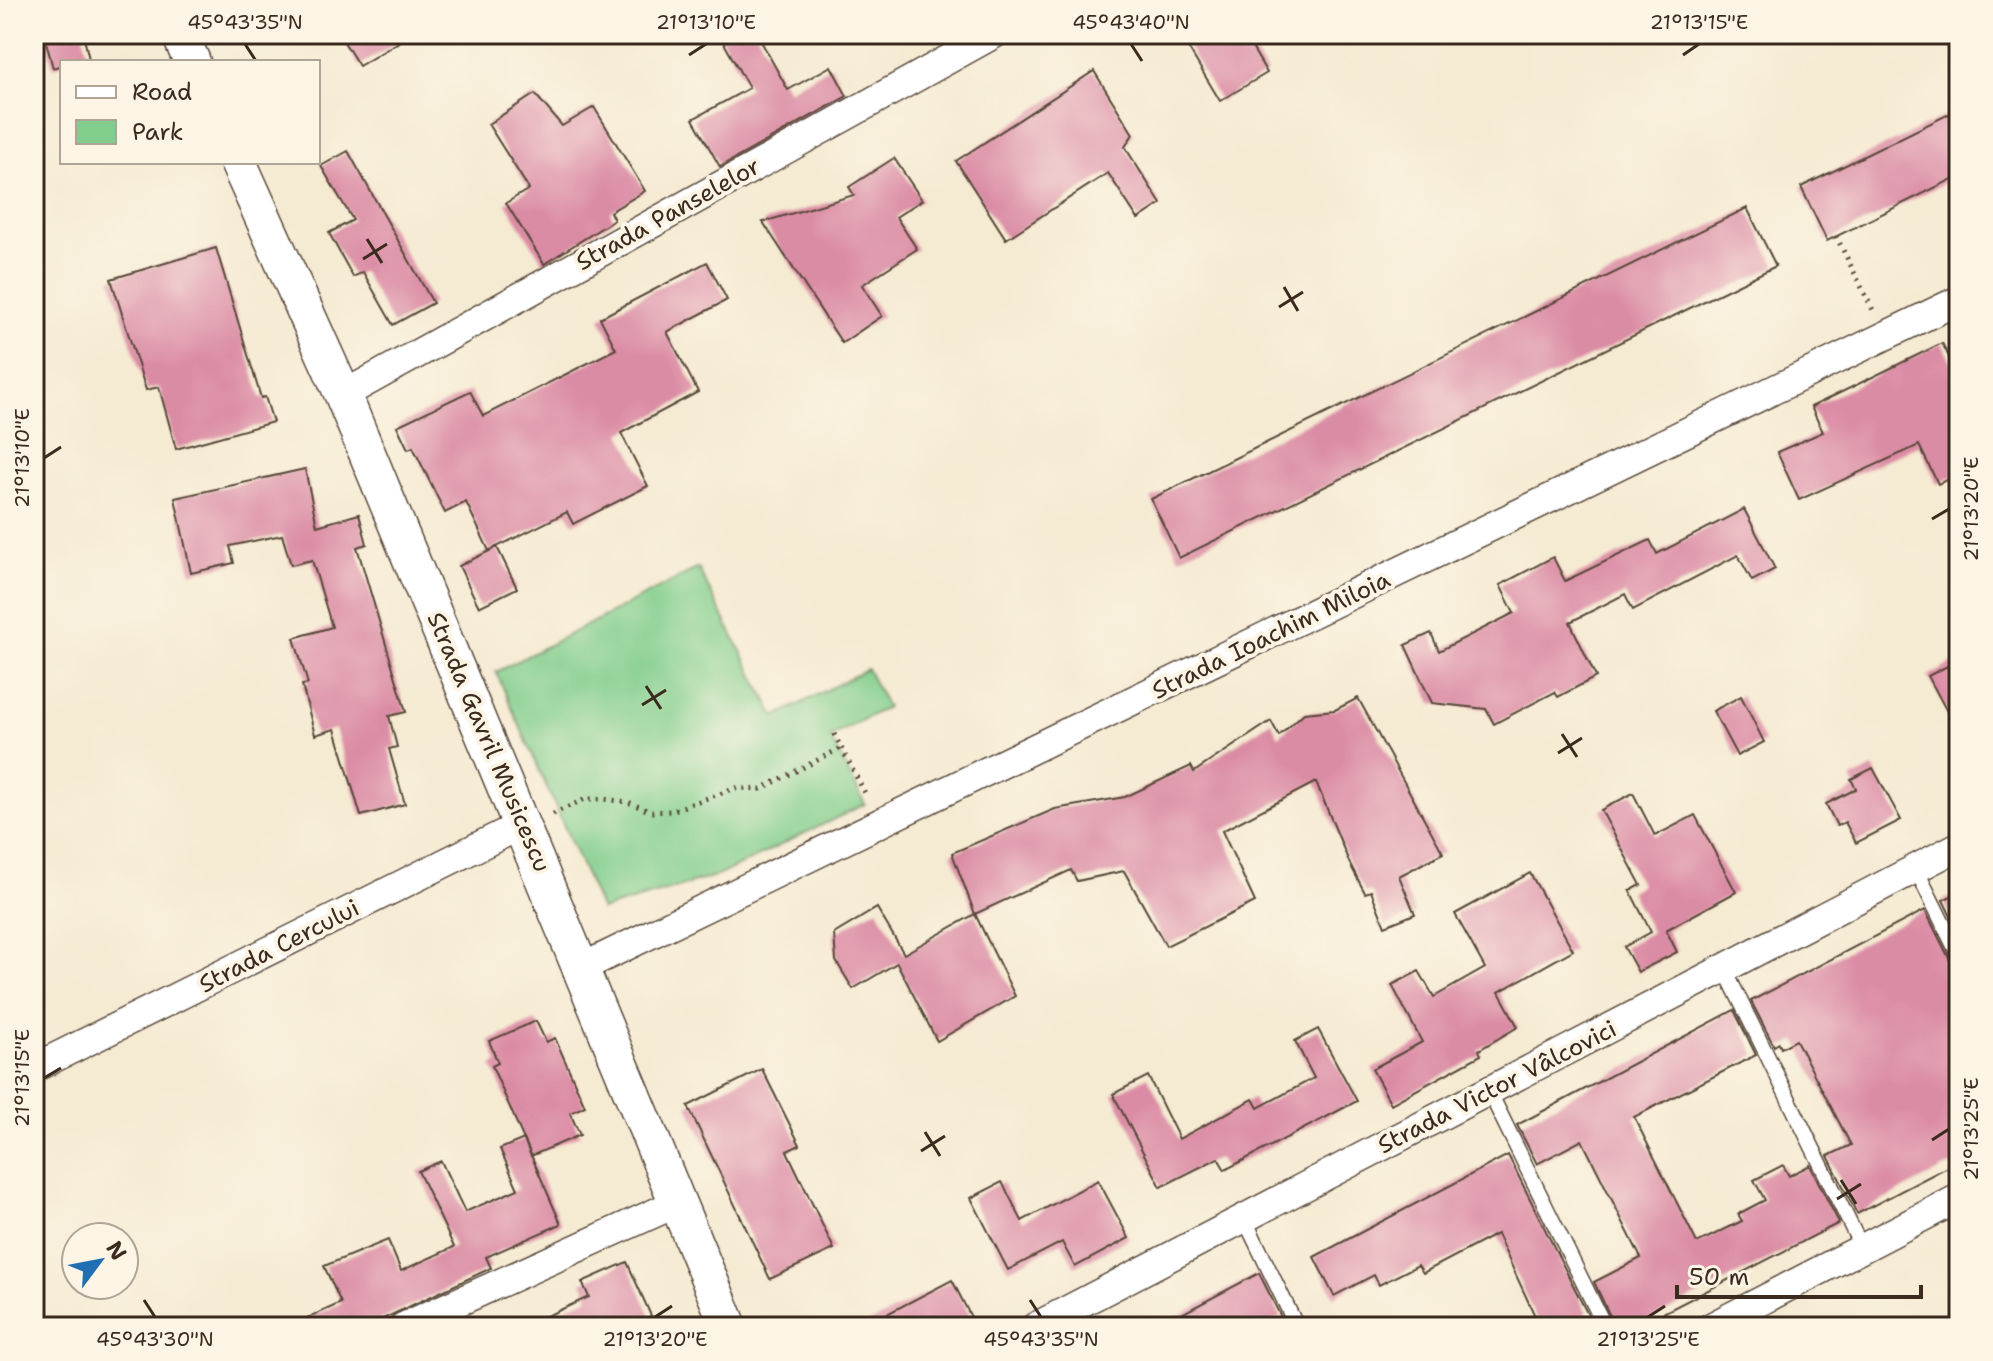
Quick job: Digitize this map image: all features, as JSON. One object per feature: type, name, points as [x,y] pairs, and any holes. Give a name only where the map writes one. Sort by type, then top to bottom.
[{"type":"street","points":[[180,34],[191,60]]},
{"type":"street","name":"Strada Panselelor","points":[[343,395],[994,34]]},
{"type":"street","name":"Strada Gavril Musicescu","points":[[239,164],[532,822],[583,967],[729,1327]]},
{"type":"street","name":"Strada Ioachim Miloia","points":[[583,967],[1959,300]]},
{"type":"street","name":"Strada Cercului","points":[[34,1068],[532,822]]},
{"type":"street","name":"Strada Victor Vâlcovici","points":[[1035,1327],[1959,846]]},
{"type":"street","points":[[1711,1327],[1959,1198]]},
{"type":"street","points":[[403,1327],[679,1202]]},
{"type":"lane","points":[[1916,869],[1959,956]]},
{"type":"lane","points":[[1724,968],[1862,1248]]},
{"type":"lane","points":[[1489,1091],[1605,1327]]},
{"type":"lane","points":[[1244,1218],[1297,1327]]},
{"type":"path","points":[[1836,236],[1886,336]]},
{"type":"path","points":[[834,734],[871,805]]},
{"type":"path","points":[[532,822],[585,799],[628,802],[651,812],[671,811],[736,788],[761,789],[841,748]]},
{"type":"green space","points":[[698,568],[775,717],[867,669],[887,707],[830,737],[865,804],[719,875],[601,910],[496,672]]},
{"type":"building","points":[[44,34],[83,34],[89,59],[60,60],[60,66],[53,68]]},
{"type":"building","points":[[339,34],[412,34],[359,66]]},
{"type":"building","points":[[719,34],[757,34],[788,90],[831,66],[847,96],[720,167],[693,119],[749,88]]},
{"type":"building","points":[[1180,34],[1244,34],[1267,73],[1220,101]]},
{"type":"building","points":[[1094,71],[1133,134],[1125,147],[1161,204],[1138,219],[1108,173],[1006,239],[956,161]]},
{"type":"building","points":[[535,94],[562,126],[594,107],[645,191],[610,212],[614,220],[544,264],[506,203],[529,189],[488,124]]},
{"type":"building","points":[[1959,109],[1959,176],[1827,241],[1801,187]]},
{"type":"building","points":[[348,151],[433,303],[393,325],[363,272],[353,277],[329,233],[353,220],[321,166]]},
{"type":"building","points":[[894,158],[922,200],[896,217],[917,249],[862,285],[882,316],[842,343],[763,222],[854,195],[849,187]]},
{"type":"building","points":[[1747,208],[1776,266],[1179,558],[1151,499]]},
{"type":"building","points":[[216,248],[261,398],[265,397],[273,422],[176,449],[159,387],[146,390],[111,279]]},
{"type":"building","points":[[707,262],[727,300],[667,332],[698,392],[621,433],[648,486],[573,524],[567,512],[489,551],[466,502],[445,513],[413,447],[408,449],[397,426],[470,391],[483,416],[616,349],[600,318]]},
{"type":"building","points":[[1942,343],[1959,377],[1959,474],[1938,484],[1919,445],[1799,500],[1777,452],[1823,432],[1811,407]]},
{"type":"building","points":[[305,469],[317,526],[359,514],[367,544],[357,547],[406,712],[389,716],[397,747],[389,749],[405,804],[361,816],[335,729],[315,735],[302,685],[308,684],[294,638],[332,627],[312,560],[291,565],[282,535],[230,546],[234,563],[191,573],[175,498]]},
{"type":"building","points":[[1744,509],[1775,569],[1752,581],[1738,555],[1633,610],[1625,594],[1570,622],[1596,677],[1558,697],[1555,692],[1494,724],[1486,709],[1432,703],[1405,645],[1431,633],[1439,651],[1514,613],[1500,585],[1553,557],[1565,581],[1650,540],[1657,554]]},
{"type":"building","points":[[497,547],[517,588],[479,607],[459,566]]},
{"type":"building","points":[[1959,660],[1959,734],[1928,676]]},
{"type":"building","points":[[1741,696],[1764,742],[1737,756],[1713,711]]},
{"type":"building","points":[[1358,698],[1443,853],[1399,876],[1415,914],[1385,926],[1371,891],[1365,893],[1349,862],[1316,782],[1222,831],[1255,902],[1166,946],[1124,871],[1077,881],[1071,870],[975,914],[952,853],[1055,809],[1125,797],[1191,766],[1194,772],[1271,721],[1279,736],[1304,713],[1335,710]]},
{"type":"building","points":[[1873,768],[1901,820],[1856,843],[1845,822],[1837,826],[1826,804],[1856,789],[1851,779]]},
{"type":"building","points":[[1633,793],[1655,836],[1695,815],[1736,892],[1666,930],[1677,952],[1638,972],[1624,947],[1651,932],[1630,891],[1641,885],[1601,810]]},
{"type":"building","points":[[1530,873],[1573,950],[1499,992],[1518,1027],[1479,1050],[1481,1055],[1391,1104],[1372,1069],[1422,1042],[1392,985],[1419,971],[1434,997],[1485,968],[1455,914]]},
{"type":"building","points":[[1959,892],[1959,933],[1943,900]]},
{"type":"building","points":[[877,908],[904,954],[975,914],[1015,996],[937,1041],[897,963],[853,989],[836,961],[834,934]]},
{"type":"building","points":[[1925,910],[1950,960],[1959,966],[1959,1161],[1857,1214],[1828,1156],[1851,1145],[1796,1040],[1781,1048],[1779,1043],[1774,1046],[1751,1001]]},
{"type":"building","points":[[1734,1010],[1756,1055],[1634,1117],[1697,1243],[1742,1221],[1738,1214],[1765,1200],[1754,1180],[1783,1165],[1789,1176],[1810,1165],[1839,1223],[1636,1327],[1615,1327],[1594,1282],[1641,1258],[1582,1140],[1537,1164],[1517,1125]]},
{"type":"building","points":[[536,1021],[546,1042],[555,1038],[585,1106],[570,1113],[580,1135],[531,1156],[492,1066],[498,1063],[489,1041]]},
{"type":"building","points":[[1318,1029],[1357,1101],[1225,1170],[1218,1158],[1161,1187],[1113,1094],[1148,1076],[1179,1139],[1253,1099],[1258,1108],[1314,1078],[1295,1041]]},
{"type":"building","points":[[762,1069],[800,1145],[787,1151],[834,1249],[770,1279],[688,1106]]},
{"type":"building","points":[[524,1139],[561,1224],[486,1257],[491,1268],[366,1327],[288,1327],[341,1303],[324,1266],[388,1240],[401,1271],[454,1247],[418,1171],[441,1161],[465,1212],[518,1189],[500,1149]]},
{"type":"building","points":[[1508,1155],[1594,1327],[1540,1327],[1497,1234],[1423,1273],[1418,1265],[1379,1285],[1374,1275],[1334,1296],[1314,1257]]},
{"type":"building","points":[[1098,1180],[1129,1238],[1075,1267],[1062,1242],[1008,1270],[971,1198],[1002,1182],[1022,1221]]},
{"type":"building","points":[[627,1262],[656,1327],[522,1327],[589,1297],[582,1282]]},
{"type":"building","points":[[1259,1273],[1281,1317],[1262,1327],[1157,1327]]},
{"type":"building","points":[[952,1280],[972,1319],[957,1327],[862,1327]]}]
